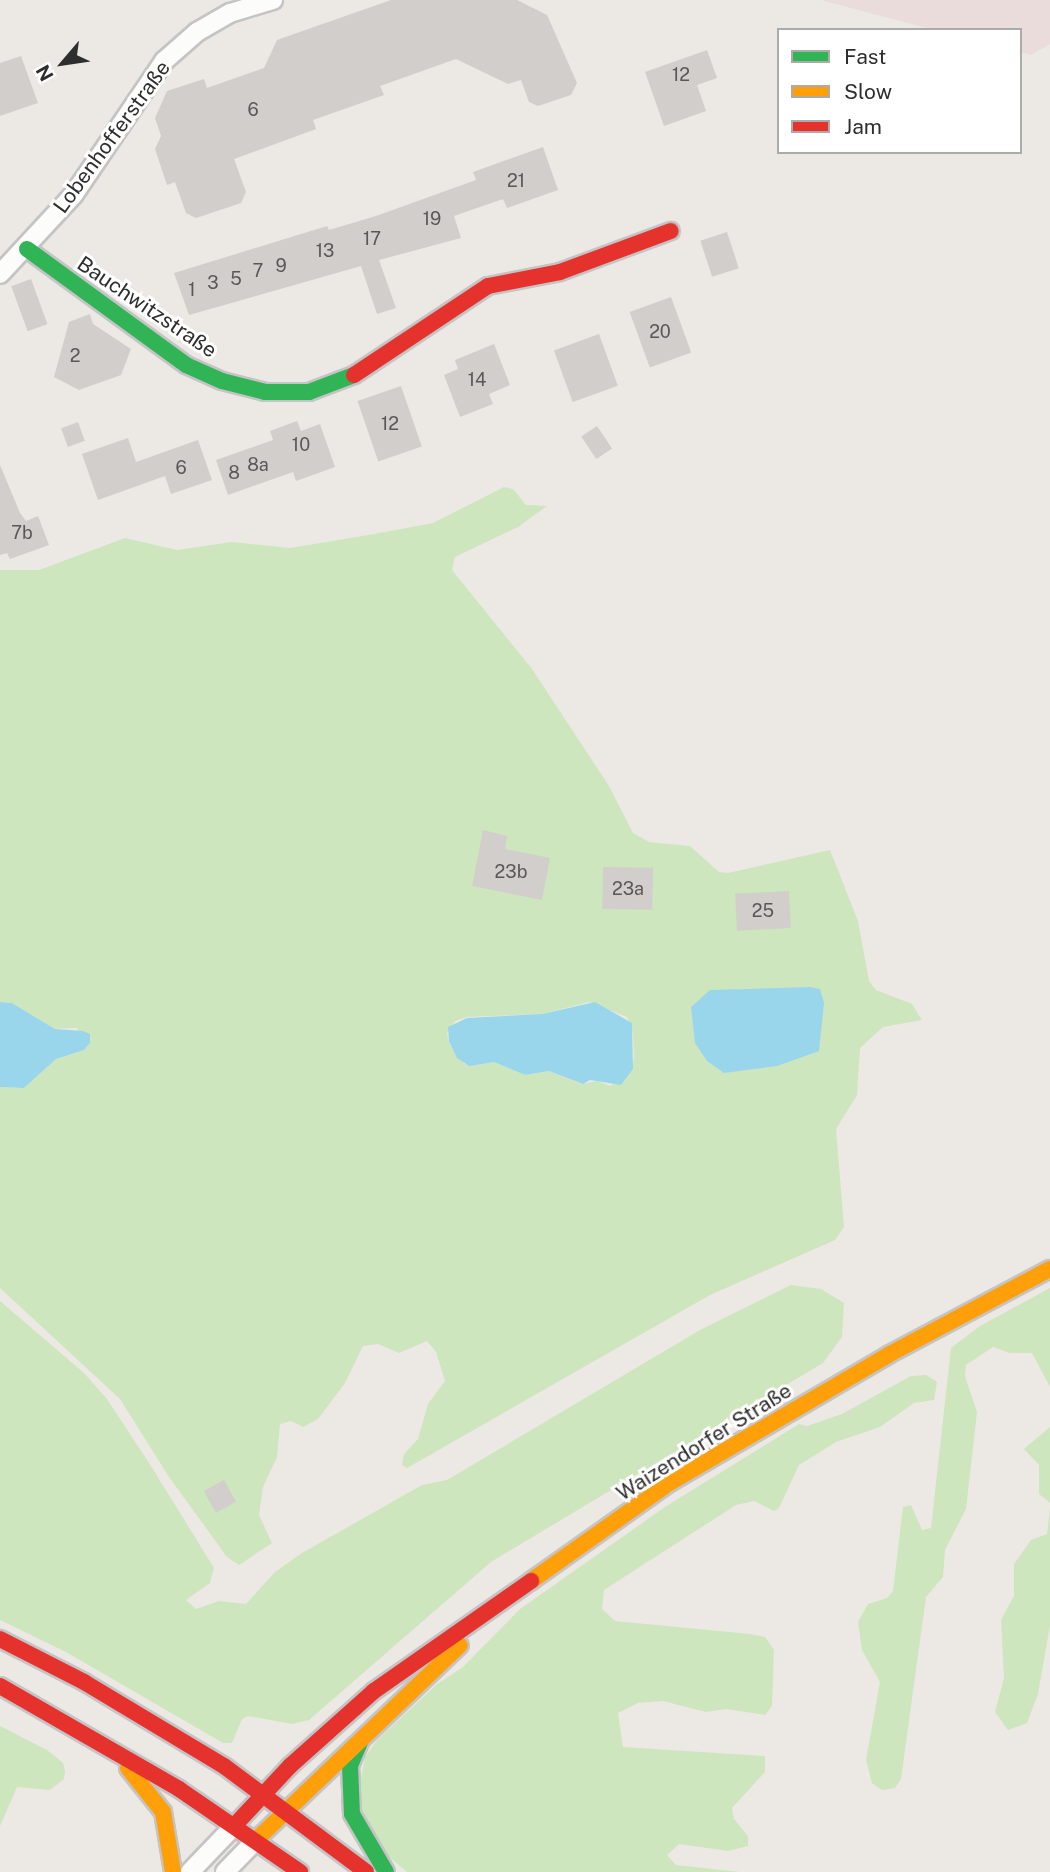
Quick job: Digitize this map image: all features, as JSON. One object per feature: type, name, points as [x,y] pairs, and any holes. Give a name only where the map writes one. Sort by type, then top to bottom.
[{"type":"main road","name":"Bauchwitzstraße","points":[[27,249],[186,365],[222,381],[265,392],[309,392],[362,372],[488,286],[560,272],[671,231]]},
{"type":"main road","name":"Waizendorfer Straße","points":[[235,1825],[264,1793],[374,1691],[520,1591],[671,1482],[917,1339],[1050,1269]]},
{"type":"main road","name":"Waizendorfer Straße","points":[[256,1840],[364,1734],[520,1591]]},
{"type":"main road","points":[[0,1639],[96,1689],[264,1793],[366,1872]]},
{"type":"main road","points":[[0,1686],[109,1746],[235,1825],[300,1872]]},
{"type":"main road","points":[[364,1734],[350,1765],[352,1814],[386,1872]]},
{"type":"main road","points":[[109,1746],[163,1812],[173,1872]]},
{"type":"street","name":"Lobenhofferstraße","points":[[0,274],[27,249],[74,194],[164,61],[197,32],[230,13],[273,0]]},
{"type":"street","points":[[190,1872],[235,1825]]},
{"type":"street","points":[[225,1872],[256,1840]]},
{"type":"shaded area","points":[[821,0],[1050,0],[1050,44],[1031,55],[1022,53],[1022,28],[926,28]]},
{"type":"green space","points":[[504,487],[513,489],[526,505],[547,506],[518,527],[455,557],[452,570],[532,669],[609,786],[633,833],[649,842],[690,846],[719,872],[728,873],[830,850],[858,921],[869,981],[876,990],[912,1004],[922,1020],[883,1027],[860,1048],[857,1095],[836,1129],[844,1227],[835,1240],[710,1295],[407,1468],[402,1465],[404,1454],[418,1439],[428,1404],[445,1381],[436,1352],[427,1341],[399,1353],[378,1344],[363,1346],[345,1383],[318,1419],[303,1427],[291,1421],[280,1424],[277,1457],[263,1487],[259,1515],[272,1543],[239,1565],[227,1557],[169,1477],[120,1399],[0,1288],[0,1087],[24,1088],[56,1059],[84,1050],[77,1028],[55,1029],[12,1003],[0,1002],[0,570],[39,570],[125,538],[177,550],[232,542],[290,548],[433,523]],"holes":[[[589,1002],[627,1017],[633,1033],[634,1060],[611,1086],[597,1081],[582,1084],[549,1071],[525,1075],[494,1062],[464,1064],[447,1033],[455,1021],[467,1017],[542,1014]]]},
{"type":"green space","points":[[791,1285],[821,1289],[844,1303],[842,1337],[823,1363],[491,1562],[309,1720],[292,1724],[248,1716],[242,1719],[232,1743],[223,1743],[66,1652],[0,1620],[0,1301],[84,1373],[107,1399],[151,1466],[214,1568],[210,1583],[186,1600],[196,1609],[219,1601],[246,1604],[275,1572],[302,1553],[422,1485],[447,1480],[700,1330]]},
{"type":"green space","points":[[1050,1288],[1050,1387],[1032,1353],[1010,1353],[993,1347],[966,1365],[965,1376],[977,1412],[966,1509],[945,1550],[943,1577],[926,1597],[901,1779],[895,1788],[882,1790],[872,1783],[866,1760],[880,1682],[862,1650],[858,1622],[868,1604],[887,1598],[893,1591],[903,1507],[911,1505],[922,1530],[931,1528],[951,1348],[980,1326]]},
{"type":"green space","points":[[926,1375],[937,1382],[934,1400],[914,1403],[880,1427],[836,1442],[799,1465],[779,1508],[774,1511],[754,1501],[736,1505],[604,1590],[602,1609],[615,1621],[750,1634],[765,1637],[774,1650],[772,1706],[765,1715],[726,1709],[706,1712],[663,1701],[638,1703],[618,1713],[623,1747],[765,1756],[765,1772],[732,1808],[734,1819],[748,1836],[748,1846],[728,1851],[679,1844],[667,1855],[676,1865],[740,1872],[407,1872],[381,1850],[357,1801],[365,1757],[377,1740],[436,1685],[463,1667],[520,1609],[665,1507],[799,1424],[807,1426],[842,1414],[911,1376]]},
{"type":"green space","points":[[1050,1427],[1050,1503],[1039,1494],[1039,1465],[1024,1449]]},
{"type":"green space","points":[[1050,1508],[1050,1625],[1038,1694],[1027,1723],[1008,1730],[995,1712],[1004,1678],[1001,1620],[1014,1596],[1014,1564],[1031,1540],[1047,1534]]},
{"type":"green space","points":[[0,1726],[47,1750],[63,1763],[65,1771],[64,1779],[50,1790],[17,1787],[0,1826]]},
{"type":"water","points":[[820,989],[824,1003],[819,1051],[777,1066],[724,1073],[707,1061],[695,1043],[691,1007],[710,990]]},
{"type":"water","points":[[0,1002],[12,1003],[55,1029],[90,1034],[90,1043],[84,1050],[56,1059],[24,1088],[0,1087]]},
{"type":"water","points":[[595,1002],[632,1023],[633,1069],[621,1085],[590,1080],[583,1084],[549,1071],[525,1075],[494,1062],[469,1066],[457,1058],[449,1041],[448,1027],[467,1018],[542,1014]]},
{"type":"building","points":[[391,0],[517,0],[547,15],[577,83],[571,95],[538,106],[529,102],[521,80],[508,84],[456,59],[380,86],[384,95],[313,120],[316,129],[234,159],[246,192],[241,203],[196,218],[186,213],[175,182],[167,185],[155,149],[161,136],[155,118],[167,91],[204,79],[207,88],[264,68],[277,40]]},
{"type":"building","points":[[707,50],[717,78],[697,85],[706,111],[664,126],[645,72]]},
{"type":"building","points":[[21,56],[38,103],[0,116],[0,63]]},
{"type":"building","points":[[543,147],[558,190],[507,208],[503,199],[454,216],[461,238],[379,260],[396,308],[377,314],[361,266],[189,315],[174,273],[327,226],[329,230],[376,216],[476,180],[473,172]]},
{"type":"building","points":[[727,232],[739,268],[712,277],[700,241]]},
{"type":"building","points":[[31,279],[47,324],[28,331],[11,286]]},
{"type":"building","points":[[671,297],[691,352],[650,367],[630,312]]},
{"type":"building","points":[[90,314],[93,324],[131,349],[121,375],[79,390],[54,377],[69,322]]},
{"type":"building","points":[[599,334],[618,386],[573,402],[554,350]]},
{"type":"building","points":[[494,344],[510,385],[489,394],[493,404],[460,417],[444,375],[458,369],[455,360]]},
{"type":"building","points":[[401,386],[422,447],[378,461],[358,401]]},
{"type":"building","points":[[297,421],[301,431],[320,424],[335,467],[296,481],[293,472],[228,495],[216,460],[273,440],[270,431]]},
{"type":"building","points":[[78,422],[85,441],[68,447],[61,428]]},
{"type":"building","points":[[597,426],[612,448],[596,459],[581,437]]},
{"type":"building","points":[[128,438],[136,462],[198,440],[212,480],[171,494],[165,476],[98,500],[82,454]]},
{"type":"building","points":[[0,465],[20,513],[26,521],[38,516],[49,545],[10,559],[7,553],[0,555]]},
{"type":"building","points":[[483,830],[507,836],[505,849],[550,858],[542,900],[472,886]]},
{"type":"building","points":[[603,867],[653,868],[652,910],[602,909]]},
{"type":"building","points":[[789,891],[791,928],[737,931],[735,894]]},
{"type":"building","points":[[224,1480],[236,1502],[216,1513],[204,1491]]},
{"type":"traffic: fast","points":[[27,249],[186,365],[222,381],[265,392],[309,392],[354,375]]},
{"type":"traffic: fast","points":[[360,1742],[350,1765],[352,1814],[386,1872]]},
{"type":"traffic: slow","points":[[531,1581],[671,1482],[888,1355],[1050,1269]]},
{"type":"traffic: slow","points":[[256,1840],[460,1645]]},
{"type":"traffic: slow","points":[[128,1768],[163,1812],[173,1872]]},
{"type":"traffic: jam","points":[[354,375],[488,286],[560,272],[671,231]]},
{"type":"traffic: jam","points":[[235,1825],[290,1766],[374,1691],[531,1581]]},
{"type":"traffic: jam","points":[[0,1639],[84,1682],[224,1766],[366,1872]]},
{"type":"traffic: jam","points":[[0,1686],[179,1789],[300,1872]]}]
